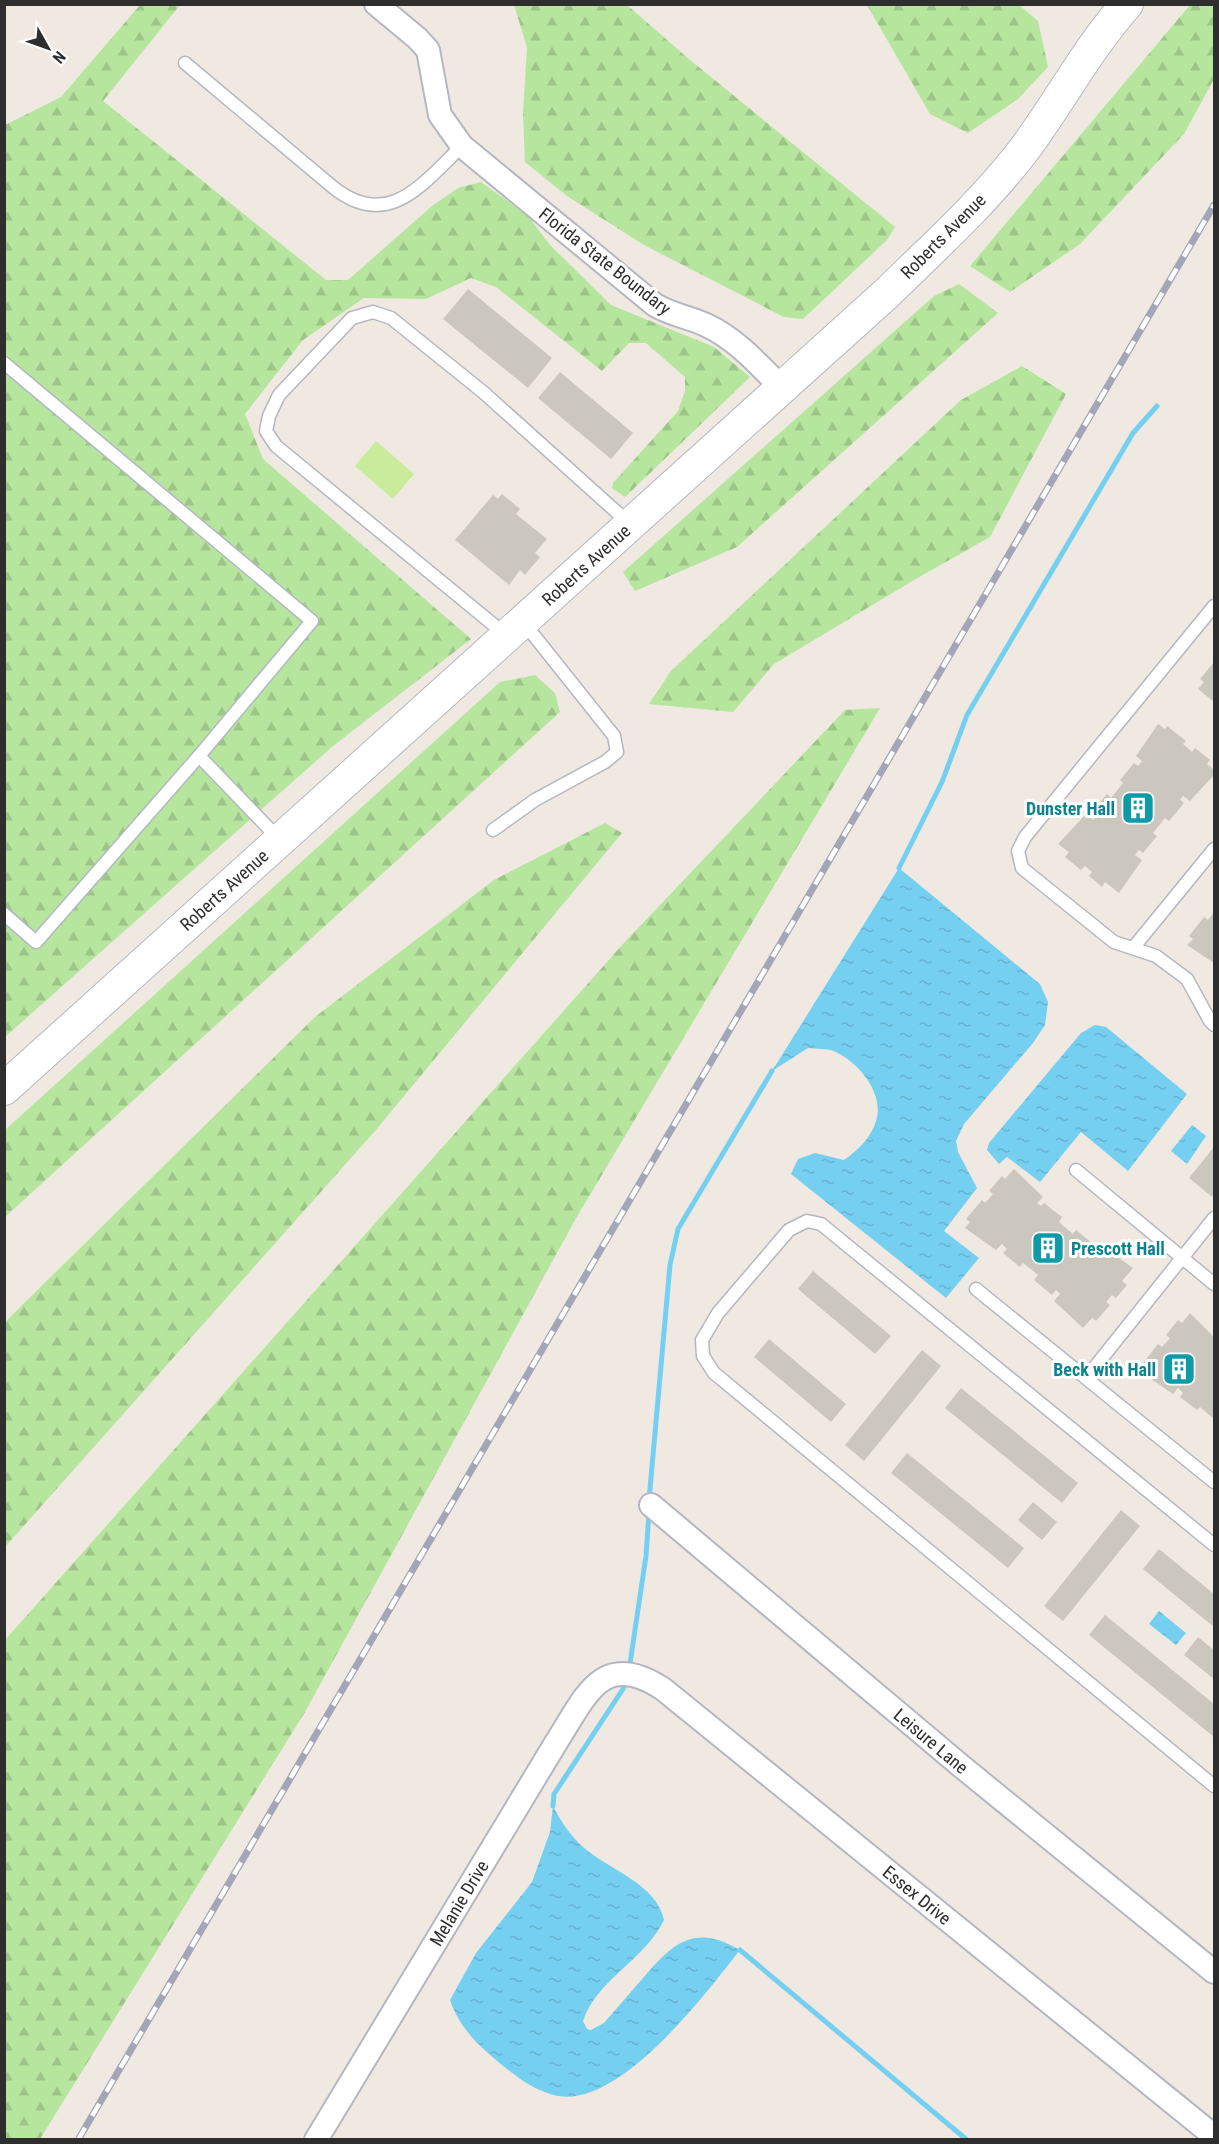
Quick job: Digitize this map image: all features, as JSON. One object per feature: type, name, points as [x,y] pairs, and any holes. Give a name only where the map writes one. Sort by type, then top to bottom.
[{"type":"street","name":"Florida State Boundary","points":[[376,4],[428,50],[440,115],[462,146],[655,305],[673,316],[705,324],[720,333],[781,387]]},
{"type":"street","name":"Roberts Avenue","points":[[4,1089],[886,294],[976,205],[1022,152],[1101,36],[1127,4]]},
{"type":"street","name":"Leisure Lane","points":[[651,1505],[961,1766],[1215,1971]]},
{"type":"street","name":"Essex Drive","points":[[621,1675],[652,1682],[673,1697],[1215,2136]]},
{"type":"street","name":"Melanie Drive","points":[[316,2139],[557,1742],[597,1683],[621,1675]]},
{"type":"lane","points":[[185,63],[341,193],[364,205],[381,206],[397,202],[413,193],[462,146]]},
{"type":"lane","points":[[493,830],[535,800],[606,762],[617,752],[614,736],[515,629],[276,446],[266,431],[269,416],[279,395],[352,318],[374,312],[391,318],[483,392],[631,525]]},
{"type":"lane","points":[[4,363],[312,621],[199,756],[36,942],[4,914]]},
{"type":"lane","points":[[1215,606],[1025,837],[1018,851],[1022,868],[1114,942],[1156,956],[1187,979],[1210,1021],[1215,1025]]},
{"type":"lane","points":[[199,756],[279,839]]},
{"type":"lane","points":[[1133,948],[1215,849]]},
{"type":"lane","points":[[1076,1170],[1215,1284]]},
{"type":"lane","points":[[1086,1378],[1215,1218]]},
{"type":"lane","points":[[1215,1545],[820,1224],[807,1221],[789,1230],[718,1313],[702,1340],[703,1356],[714,1373],[1215,1786]]},
{"type":"lane","points":[[976,1289],[1215,1482]]},
{"type":"green space","points":[[140,5],[180,5],[103,101],[326,280],[348,280],[432,206],[458,188],[481,182],[528,216],[550,245],[611,305],[714,347],[750,377],[625,497],[612,488],[613,483],[678,411],[685,391],[685,377],[646,343],[629,343],[602,371],[496,287],[471,278],[426,299],[364,298],[303,340],[245,414],[263,459],[471,639],[333,746],[5,1037],[5,125],[61,97]]},
{"type":"green space","points":[[514,5],[627,5],[690,60],[895,227],[887,240],[803,319],[784,317],[644,245],[567,196],[525,162],[523,114],[527,47]]},
{"type":"green space","points":[[867,5],[1019,5],[1038,21],[1048,67],[1018,99],[968,133],[930,114]]},
{"type":"green space","points":[[1190,5],[1214,5],[1214,79],[1184,134],[1080,244],[1010,292],[970,266]]},
{"type":"green space","points":[[959,284],[998,313],[737,547],[635,591],[623,572],[934,296]]},
{"type":"green space","points":[[1022,366],[1066,394],[990,537],[774,664],[733,712],[649,704],[671,671],[961,400]]},
{"type":"green space","points":[[376,441],[414,474],[393,499],[355,466]]},
{"type":"green space","points":[[535,675],[555,693],[560,712],[5,1217],[5,1130],[500,682]]},
{"type":"green space","points":[[880,708],[575,1220],[305,1712],[40,2139],[5,2139],[5,1640],[623,944],[845,710]]},
{"type":"green space","points":[[605,823],[622,833],[375,1131],[5,1547],[5,1322],[315,1017],[494,880]]},
{"type":"water","points":[[899,868],[1040,984],[1048,1002],[1045,1025],[1033,1043],[964,1124],[956,1141],[958,1152],[977,1188],[944,1231],[979,1258],[946,1298],[791,1174],[798,1159],[815,1153],[844,1160],[863,1143],[874,1127],[878,1111],[877,1100],[868,1080],[845,1057],[826,1049],[808,1048],[772,1071]]},
{"type":"water","points":[[1095,1025],[1106,1027],[1187,1094],[1128,1171],[1081,1132],[1040,1182],[1007,1157],[999,1164],[987,1150],[989,1143],[1081,1033]]},
{"type":"water","points":[[1192,1125],[1206,1136],[1187,1164],[1171,1151]]},
{"type":"water","points":[[1159,1611],[1186,1633],[1176,1645],[1149,1624]]},
{"type":"water","points":[[553,1806],[566,1828],[583,1847],[631,1879],[652,1897],[660,1907],[664,1920],[645,1947],[599,1993],[583,2021],[587,2029],[591,2030],[604,2023],[664,1955],[686,1941],[710,1938],[740,1950],[684,2018],[660,2043],[634,2066],[608,2084],[583,2095],[558,2096],[537,2089],[518,2078],[489,2054],[466,2030],[450,2000],[476,1953],[532,1882],[550,1832]]},
{"type":"building","points":[[468,289],[552,358],[528,388],[443,319]]},
{"type":"building","points":[[560,372],[633,433],[611,459],[538,398]]},
{"type":"building","points":[[502,494],[520,509],[516,514],[547,539],[535,553],[540,557],[525,575],[520,570],[509,585],[455,540],[493,495],[498,499]]},
{"type":"building","points":[[1214,662],[1214,702],[1198,689],[1204,682],[1200,679]]},
{"type":"building","name":"Dunster Hall","points":[[1158,724],[1165,729],[1167,726],[1186,741],[1183,744],[1192,752],[1195,748],[1210,760],[1207,764],[1214,770],[1214,775],[1190,801],[1183,796],[1180,800],[1184,803],[1169,821],[1165,818],[1153,833],[1157,836],[1143,853],[1139,850],[1135,855],[1142,860],[1119,893],[1105,882],[1102,887],[1089,876],[1092,872],[1085,866],[1081,870],[1065,857],[1069,852],[1058,844],[1086,814],[1093,820],[1096,816],[1092,812],[1107,794],[1111,798],[1123,783],[1120,780],[1134,763],[1138,766],[1142,761],[1136,756]]},
{"type":"building","points":[[1214,912],[1214,963],[1187,945],[1193,939],[1189,936],[1204,917],[1208,920]]},
{"type":"building","points":[[1214,1147],[1214,1194],[1212,1197],[1189,1178]]},
{"type":"building","name":"Prescott Hall","points":[[1014,1169],[1043,1197],[1037,1203],[1041,1206],[1044,1203],[1062,1217],[1059,1222],[1073,1234],[1076,1230],[1093,1244],[1090,1248],[1095,1252],[1101,1245],[1133,1268],[1122,1281],[1127,1285],[1116,1298],[1112,1295],[1106,1302],[1110,1305],[1096,1321],[1092,1318],[1083,1328],[1054,1301],[1060,1294],[1056,1290],[1052,1295],[1034,1280],[1038,1275],[1023,1263],[1020,1267],[1003,1253],[1007,1249],[1002,1244],[996,1250],[965,1228],[970,1222],[966,1219],[982,1200],[985,1203],[993,1194],[989,1191],[1002,1176],[1005,1179]]},
{"type":"building","points":[[813,1271],[891,1336],[875,1354],[798,1289]]},
{"type":"building","name":"Beck with Hall","points":[[1190,1313],[1214,1337],[1214,1419],[1200,1407],[1197,1410],[1180,1397],[1183,1393],[1178,1388],[1173,1394],[1141,1372],[1146,1366],[1143,1363],[1158,1344],[1162,1347],[1170,1338],[1166,1335],[1178,1320],[1182,1323]]},
{"type":"building","points":[[769,1339],[846,1404],[831,1422],[754,1357]]},
{"type":"building","points":[[922,1350],[941,1366],[864,1461],[845,1445]]},
{"type":"building","points":[[961,1388],[1078,1483],[1062,1503],[945,1408]]},
{"type":"building","points":[[907,1453],[1024,1548],[1008,1568],[891,1473]]},
{"type":"building","points":[[1033,1502],[1057,1522],[1042,1540],[1018,1520]]},
{"type":"building","points":[[1121,1510],[1140,1526],[1063,1621],[1044,1606]]},
{"type":"building","points":[[1159,1549],[1214,1594],[1214,1627],[1143,1569]]},
{"type":"building","points":[[1105,1615],[1214,1704],[1214,1737],[1089,1635]]},
{"type":"building","points":[[1198,1637],[1214,1650],[1214,1679],[1184,1655]]},
{"type":"waterway","points":[[899,868],[942,782],[967,715],[1133,433],[1157,406]]},
{"type":"waterway","points":[[649,1500],[670,1265],[678,1229],[772,1071]]},
{"type":"waterway","points":[[629,1670],[646,1556],[649,1512]]},
{"type":"waterway","points":[[553,1806],[554,1794],[623,1689],[626,1679]]},
{"type":"waterway","points":[[740,1950],[967,2140]]},
{"type":"railway","points":[[78,2140],[1214,205]]},
{"type":"place","name":"Dunster Hall","points":[[1138,808]]},
{"type":"place","name":"Prescott Hall","points":[[1048,1248]]},
{"type":"place","name":"Beck with Hall","points":[[1179,1369]]}]
